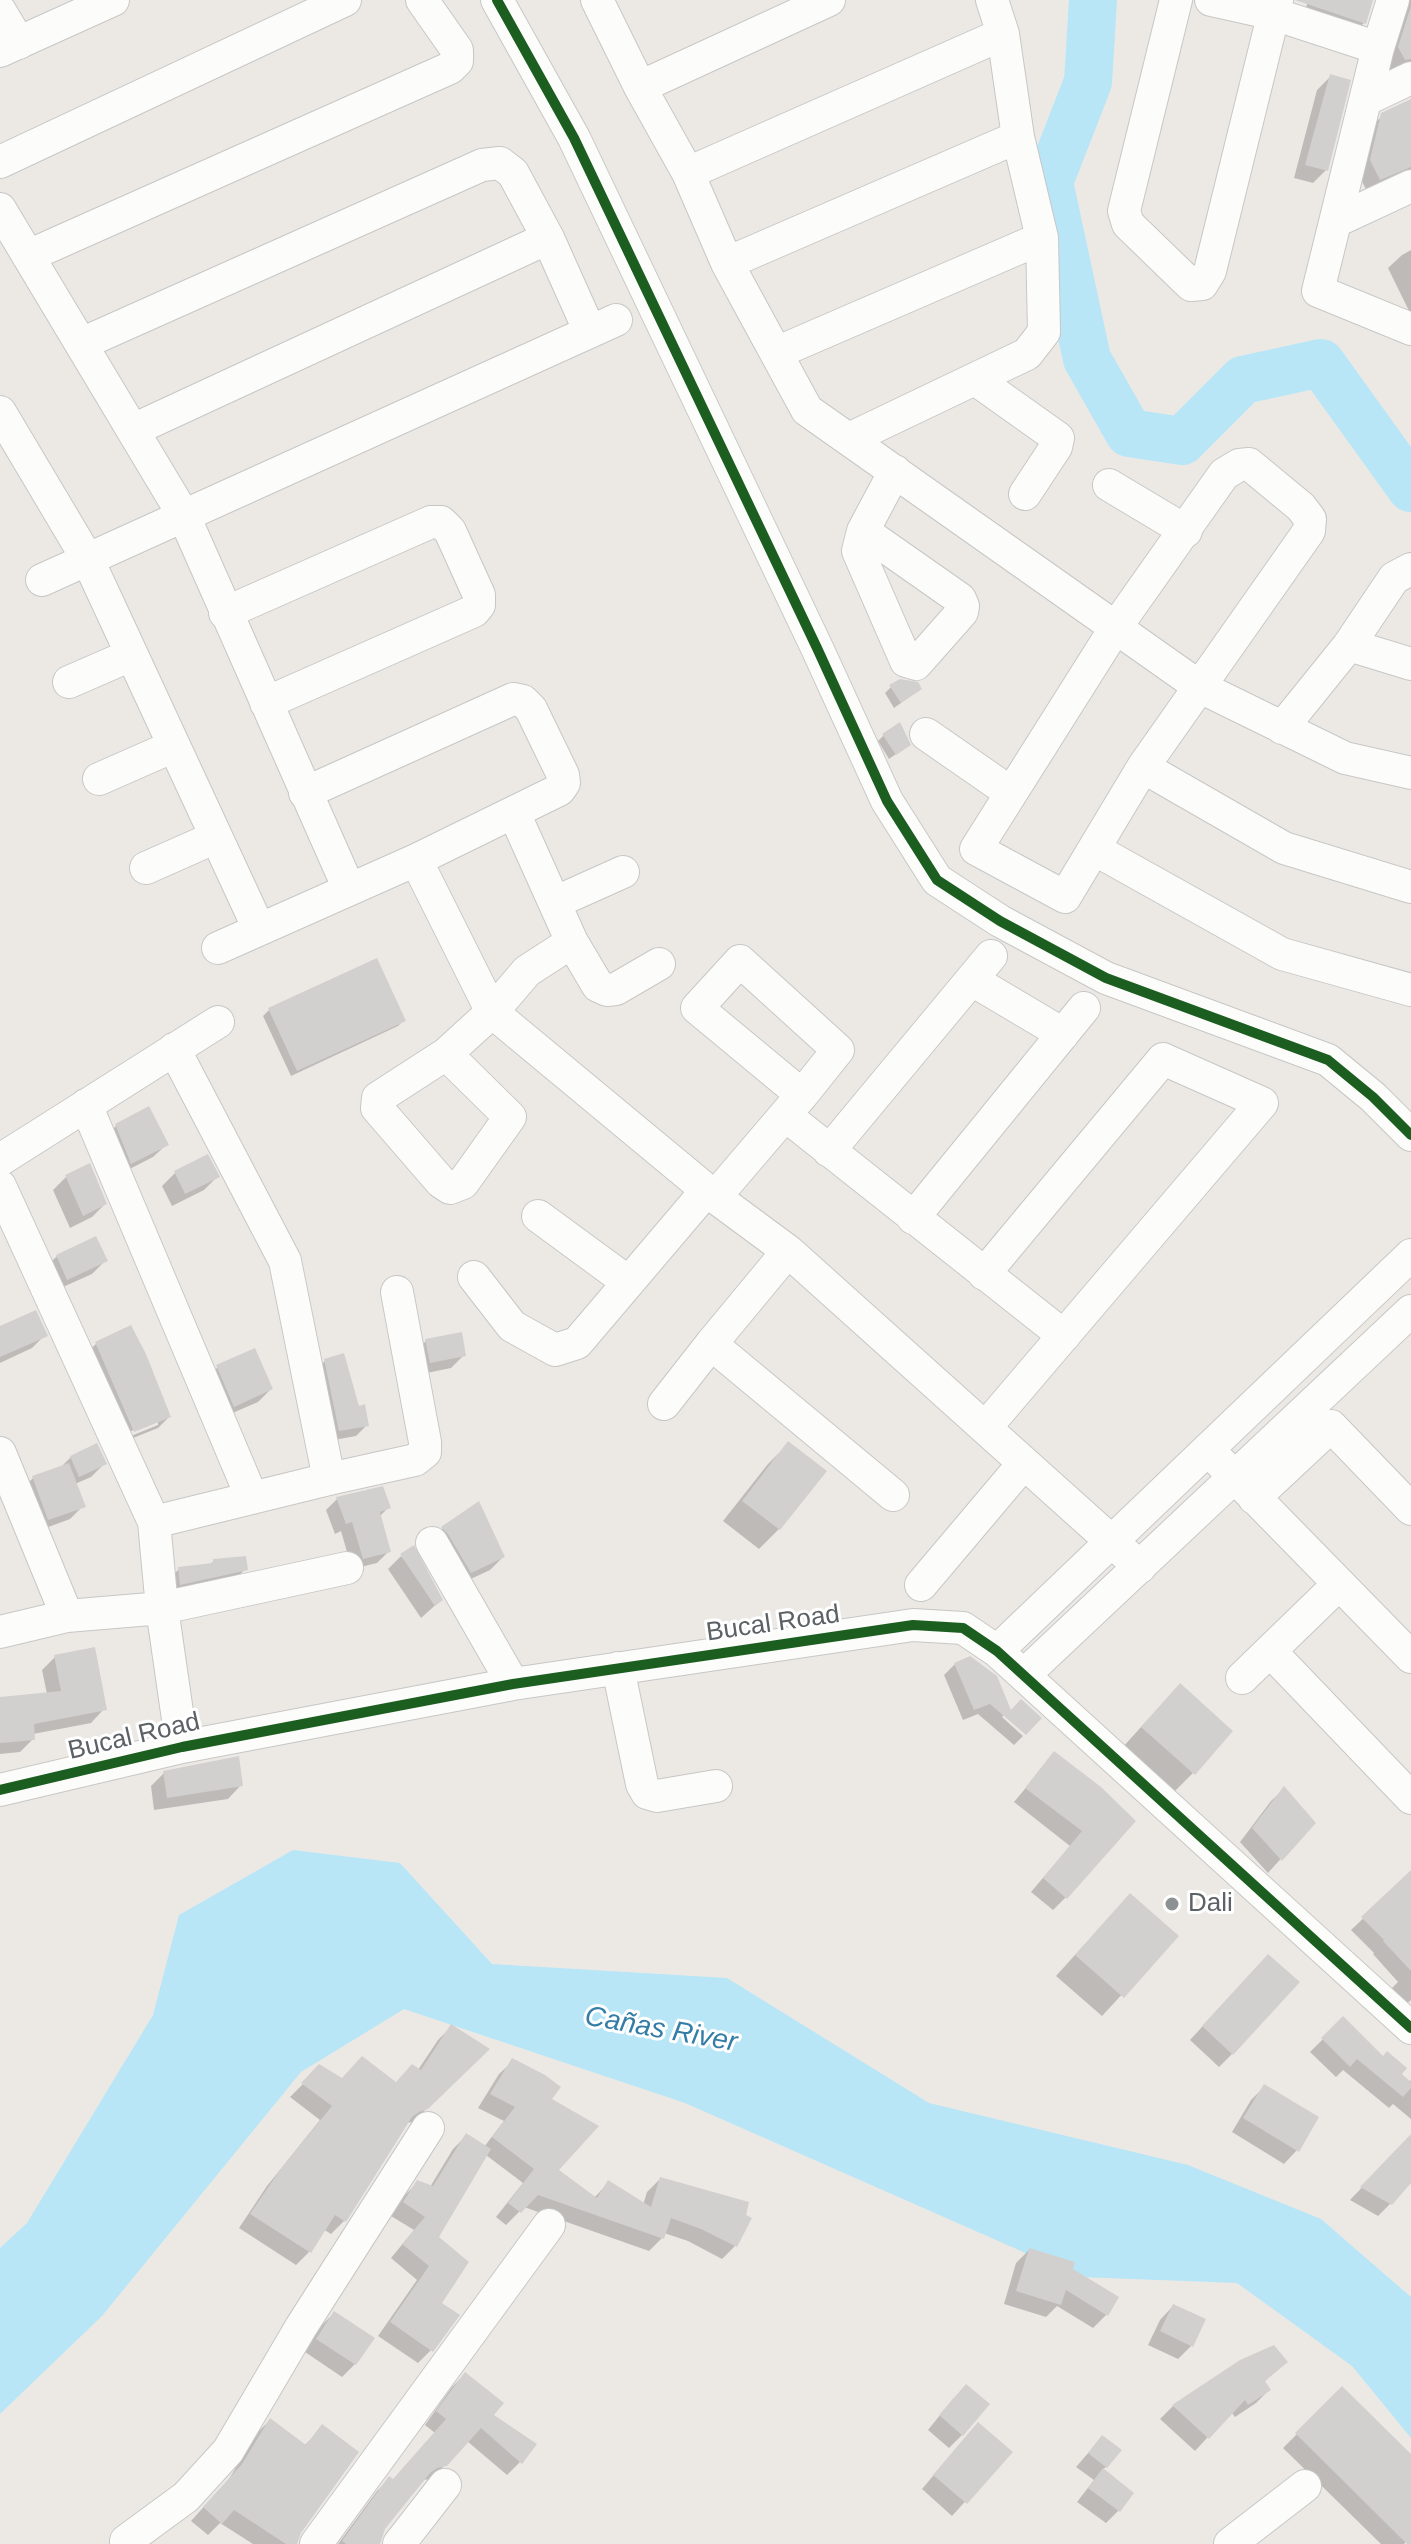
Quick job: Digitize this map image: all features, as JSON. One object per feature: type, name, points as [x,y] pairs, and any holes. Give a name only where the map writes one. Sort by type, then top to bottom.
[{"type":"street","points":[[0,162],[345,0]]},
{"type":"street","points":[[28,256],[450,68],[457,61],[457,50],[422,0]]},
{"type":"street","points":[[497,0],[574,138],[887,801],[937,880],[1000,921],[1106,978],[1328,1060],[1373,1097],[1411,1135]]},
{"type":"street","points":[[597,0],[640,87],[688,173],[727,263],[807,410],[1200,687],[1345,758],[1411,773]]},
{"type":"street","points":[[640,87],[829,0]]},
{"type":"street","points":[[849,439],[1027,354],[1044,332],[1042,238],[1018,137],[1003,34],[992,0]]},
{"type":"street","points":[[1176,0],[1124,211],[1128,224],[1191,285],[1202,284],[1210,271],[1276,7]]},
{"type":"street","points":[[1211,0],[1276,7],[1378,48]]},
{"type":"street","points":[[1393,0],[1378,48],[1318,291],[1411,329]]},
{"type":"street","points":[[0,11],[10,47],[109,1]]},
{"type":"street","points":[[688,173],[1003,34]]},
{"type":"street","points":[[1367,99],[1411,78]]},
{"type":"street","points":[[727,263],[1018,137]]},
{"type":"street","points":[[42,580],[603,326],[548,238],[513,173],[500,163],[482,165],[81,344]]},
{"type":"street","points":[[1336,221],[1411,186]]},
{"type":"street","points":[[0,209],[184,516],[349,889]]},
{"type":"street","points":[[133,430],[548,238]]},
{"type":"street","points":[[776,353],[1042,238]]},
{"type":"street","points":[[975,379],[1058,438],[1056,447],[1025,494]]},
{"type":"street","points":[[0,412],[88,560],[259,929]]},
{"type":"street","points":[[1249,464],[1301,507],[1310,519],[1309,531],[1143,767],[1065,897],[976,849],[1116,627],[1186,531],[1224,474],[1239,465],[1249,464]]},
{"type":"street","points":[[863,531],[895,471]]},
{"type":"street","points":[[1109,485],[1186,531]]},
{"type":"street","points":[[225,613],[431,522],[441,522],[450,531],[479,595],[479,605],[474,611],[266,703]]},
{"type":"street","points":[[1282,728],[1349,645],[1394,578],[1411,569]]},
{"type":"street","points":[[1349,645],[1411,664]]},
{"type":"street","points":[[69,682],[131,655]]},
{"type":"street","points":[[218,948],[416,860],[559,790],[564,783],[531,709],[523,701],[513,699],[305,793]]},
{"type":"street","points":[[926,734],[1011,793]]},
{"type":"street","points":[[99,779],[174,746]]},
{"type":"street","points":[[1143,767],[1284,848],[1411,887]]},
{"type":"street","points":[[514,813],[572,942],[598,986],[616,989],[659,964]]},
{"type":"street","points":[[146,868],[216,837]]},
{"type":"street","points":[[1094,849],[1282,954],[1411,990]]},
{"type":"street","points":[[416,860],[492,1012],[711,1193],[788,1251],[1140,1567]]},
{"type":"street","points":[[556,902],[623,872]]},
{"type":"street","points":[[446,1054],[492,1012],[527,971],[572,942]]},
{"type":"street","points":[[829,1151],[982,968],[1063,1034]]},
{"type":"street","points":[[913,1218],[1084,1008]]},
{"type":"street","points":[[0,1160],[218,1022]]},
{"type":"street","points":[[174,1049],[285,1261],[329,1479]]},
{"type":"street","points":[[984,1274],[1163,1059],[1262,1103],[985,1428]]},
{"type":"street","points":[[86,1105],[252,1498]]},
{"type":"street","points":[[474,1277],[512,1326],[555,1350],[577,1343],[628,1282],[794,1105],[829,1151],[1064,1336]]},
{"type":"street","points":[[0,1186],[154,1522],[162,1608],[182,1747]]},
{"type":"street","points":[[538,1216],[628,1282]]},
{"type":"street","points":[[664,1404],[788,1251]]},
{"type":"street","points":[[997,1651],[1411,1255]]},
{"type":"street","points":[[154,1522],[415,1460],[425,1452],[397,1292]]},
{"type":"street","points":[[1244,1488],[1411,1311]]},
{"type":"street","points":[[711,1344],[893,1495]]},
{"type":"street","points":[[1024,1675],[1140,1567],[1331,1426],[1404,1487]]},
{"type":"street","points":[[1207,1450],[1411,1657]]},
{"type":"street","points":[[0,1453],[67,1616]]},
{"type":"street","points":[[921,1585],[1024,1463]]},
{"type":"street","points":[[432,1543],[513,1684]]},
{"type":"street","points":[[0,1632],[67,1616],[162,1608],[347,1568]]},
{"type":"street","points":[[1242,1678],[1339,1584]]},
{"type":"street","name":"Bucal Road","points":[[0,1790],[182,1747],[513,1684],[913,1625],[963,1628],[997,1651],[1024,1675],[1411,2028]]},
{"type":"street","points":[[1270,1651],[1411,1798]]},
{"type":"street","points":[[618,1668],[642,1784],[647,1793],[657,1796],[716,1786]]},
{"type":"street","points":[[122,2537],[186,2497],[228,2451],[301,2327],[428,2128]]},
{"type":"street","points":[[316,2544],[549,2225]]},
{"type":"street","points":[[399,2544],[445,2485]]},
{"type":"street","points":[[1230,2544],[1305,2486]]},
{"type":"water","name":"Cañas River","points":[[293,1850],[400,1863],[492,1964],[727,1978],[929,2103],[1188,2165],[1321,2219],[1411,2297],[1411,2438],[1352,2366],[1237,2283],[1080,2277],[685,2103],[404,2009],[301,2072],[102,2316],[0,2414],[0,2248],[27,2223],[153,2015],[179,1915]]},
{"type":"building","points":[[1295,0],[1373,0],[1366,24]]},
{"type":"building","points":[[1411,6],[1411,59],[1405,60],[1398,47]]},
{"type":"building","points":[[1330,74],[1351,80],[1328,171],[1305,165]]},
{"type":"building","points":[[1411,99],[1411,167],[1380,180],[1370,160],[1381,113]]},
{"type":"building","points":[[900,679],[918,682],[922,689],[901,703],[889,685]]},
{"type":"building","points":[[900,722],[911,745],[896,755],[882,734]]},
{"type":"building","points":[[377,958],[406,1021],[297,1071],[268,1008]]},
{"type":"building","points":[[149,1106],[169,1145],[131,1164],[115,1124]]},
{"type":"building","points":[[208,1154],[220,1177],[185,1194],[174,1171]]},
{"type":"building","points":[[90,1163],[107,1204],[83,1216],[65,1175]]},
{"type":"building","points":[[96,1236],[108,1261],[67,1280],[56,1255]]},
{"type":"building","points":[[36,1310],[48,1336],[0,1357],[0,1326]]},
{"type":"building","points":[[131,1325],[171,1417],[134,1432],[95,1342]]},
{"type":"building","points":[[462,1332],[466,1356],[430,1363],[425,1339]]},
{"type":"building","points":[[255,1348],[273,1389],[234,1407],[216,1365]]},
{"type":"building","points":[[344,1353],[359,1406],[365,1404],[369,1426],[339,1431],[324,1359]]},
{"type":"building","points":[[788,1441],[827,1471],[780,1530],[742,1501]]},
{"type":"building","points":[[97,1443],[107,1464],[79,1477],[70,1456]]},
{"type":"building","points":[[69,1463],[86,1507],[48,1520],[32,1476]]},
{"type":"building","points":[[383,1486],[391,1508],[380,1512],[391,1552],[363,1559],[352,1522],[346,1524],[336,1497]]},
{"type":"building","points":[[479,1501],[505,1557],[471,1573],[441,1527]]},
{"type":"building","points":[[414,1545],[443,1600],[435,1606],[400,1554]]},
{"type":"building","points":[[246,1556],[248,1570],[180,1585],[178,1567]]},
{"type":"building","points":[[95,1647],[107,1710],[34,1724],[35,1740],[0,1743],[0,1697],[61,1691],[54,1655]]},
{"type":"building","points":[[970,1656],[997,1676],[1011,1710],[1021,1699],[1042,1718],[1026,1735],[990,1704],[974,1710],[954,1663]]},
{"type":"building","points":[[1180,1683],[1233,1731],[1195,1775],[1141,1727]]},
{"type":"building","points":[[1054,1751],[1101,1787],[1136,1821],[1067,1899],[1043,1878],[1082,1831],[1025,1788]]},
{"type":"building","points":[[239,1756],[243,1786],[167,1798],[163,1771]]},
{"type":"building","points":[[1284,1786],[1316,1823],[1282,1861],[1252,1828]]},
{"type":"building","points":[[1411,1870],[1411,1971],[1361,1917]]},
{"type":"building","points":[[1130,1893],[1179,1936],[1124,1998],[1075,1955]]},
{"type":"building","points":[[1268,1954],[1300,1982],[1233,2055],[1202,2026]]},
{"type":"building","points":[[1343,2016],[1383,2056],[1387,2051],[1407,2068],[1402,2074],[1411,2082],[1411,2088],[1403,2097],[1357,2059],[1350,2067],[1321,2038]]},
{"type":"building","points":[[451,2024],[490,2049],[428,2109],[412,2117],[346,2222],[335,2215],[311,2253],[250,2214],[280,2170],[332,2106],[301,2083],[319,2064],[342,2078],[362,2056],[396,2082],[412,2064],[421,2070]]},
{"type":"building","points":[[512,2058],[561,2087],[552,2099],[599,2126],[559,2170],[597,2198],[608,2180],[651,2207],[660,2177],[749,2202],[746,2215],[752,2218],[737,2247],[671,2218],[664,2239],[538,2195],[521,2213],[508,2203],[534,2169],[492,2137],[515,2107],[490,2094]]},
{"type":"building","points":[[1264,2084],[1319,2117],[1299,2152],[1243,2118]]},
{"type":"building","points":[[466,2133],[491,2149],[439,2237],[469,2262],[442,2303],[460,2315],[433,2352],[390,2322],[429,2266],[402,2244],[425,2217],[403,2202],[417,2180],[433,2186]]},
{"type":"building","points":[[1411,2134],[1411,2183],[1392,2205],[1360,2187]]},
{"type":"building","points":[[1029,2248],[1075,2262],[1073,2269],[1119,2297],[1108,2316],[1066,2290],[1061,2305],[1016,2291]]},
{"type":"building","points":[[1173,2304],[1206,2319],[1193,2347],[1160,2331]]},
{"type":"building","points":[[334,2311],[375,2338],[356,2365],[316,2339]]},
{"type":"building","points":[[1274,2345],[1288,2362],[1265,2381],[1271,2390],[1248,2405],[1245,2400],[1209,2439],[1172,2405],[1240,2360]]},
{"type":"building","points":[[465,2372],[504,2403],[494,2415],[537,2444],[522,2464],[481,2428],[447,2466],[430,2473],[385,2529],[380,2544],[346,2544],[342,2541],[389,2476],[393,2479],[446,2419],[436,2411]]},
{"type":"building","points":[[966,2384],[990,2404],[963,2436],[939,2415]]},
{"type":"building","points":[[1342,2386],[1411,2454],[1411,2544],[1407,2544],[1295,2433]]},
{"type":"building","points":[[270,2418],[306,2445],[322,2424],[359,2452],[301,2533],[297,2544],[286,2544],[234,2510],[222,2524],[203,2507],[242,2464]]},
{"type":"building","points":[[978,2422],[1013,2452],[967,2504],[933,2475]]},
{"type":"building","points":[[1102,2435],[1122,2450],[1107,2468],[1088,2453]]},
{"type":"building","points":[[1103,2468],[1134,2493],[1120,2512],[1088,2488]]},
{"type":"waterway","points":[[1093,0],[1088,82],[1049,182],[1087,359],[1129,433],[1182,441],[1243,380],[1321,363],[1411,488]]},
{"type":"cycle path","points":[[497,0],[574,138],[887,801],[937,880],[1000,921],[1106,978],[1328,1060],[1373,1097],[1411,1135]]},
{"type":"cycle path","points":[[0,1790],[182,1747],[513,1684],[913,1625],[963,1628],[997,1651],[1411,2028]]},
{"type":"place","name":"Dali","points":[[1172,1904]]}]
